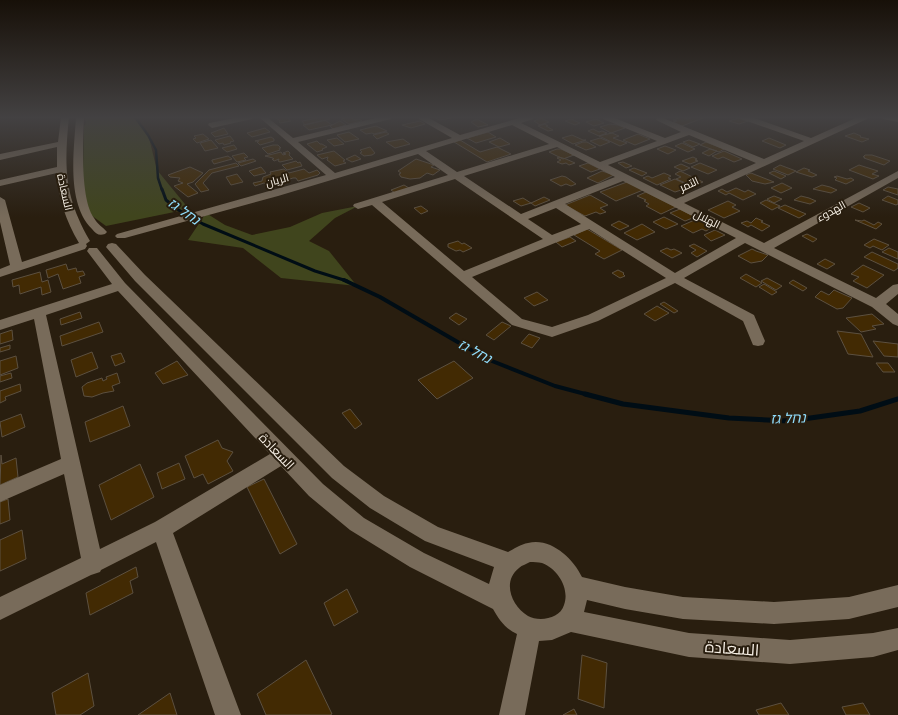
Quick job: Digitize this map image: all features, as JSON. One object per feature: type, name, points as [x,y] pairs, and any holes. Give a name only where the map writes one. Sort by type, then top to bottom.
[{"type":"street","points":[[0,157],[31,150]]},
{"type":"street","name":"السعادة","points":[[61,150],[60,169],[63,191],[70,215],[86,246],[120,286],[282,456],[316,490],[357,524],[416,560],[501,601]]},
{"type":"street","name":"السعادة","points":[[79,150],[78,162],[82,207],[89,220],[101,232]]},
{"type":"street","points":[[303,150],[333,176]]},
{"type":"street","name":"الريان","points":[[86,246],[116,241],[417,150]]},
{"type":"street","points":[[419,150],[550,239]]},
{"type":"street","points":[[358,206],[537,150]]},
{"type":"street","name":"الهلال","points":[[571,150],[877,304],[898,321]]},
{"type":"street","points":[[600,164],[636,150]]},
{"type":"street","points":[[735,150],[764,162]]},
{"type":"street","name":"التمر","points":[[676,203],[789,150]]},
{"type":"street","points":[[0,183],[60,169]]},
{"type":"street","name":"الهدوء","points":[[764,248],[898,174]]},
{"type":"street","points":[[521,218],[624,177]]},
{"type":"street","points":[[0,200],[17,268]]},
{"type":"street","points":[[374,201],[517,322],[552,332],[593,318],[675,278],[744,238]]},
{"type":"street","points":[[558,204],[588,225],[675,278],[749,318],[758,341]]},
{"type":"street","points":[[463,276],[550,239],[588,225]]},
{"type":"street","points":[[0,273],[86,246],[101,232],[114,232],[116,241]]},
{"type":"street","name":"السعادة","points":[[116,241],[140,278],[338,472],[377,502],[432,534],[508,562]]},
{"type":"street","points":[[0,325],[120,286]]},
{"type":"street","points":[[877,304],[898,288]]},
{"type":"street","points":[[39,312],[93,565]]},
{"type":"street","points":[[0,609],[93,565],[162,529],[282,456]]},
{"type":"street","points":[[0,494],[72,462]]},
{"type":"street","points":[[162,529],[228,715]]},
{"type":"street","points":[[529,552],[542,553],[557,560],[567,569],[575,586],[576,600],[573,612],[568,620],[558,628],[544,631],[530,629],[520,625],[509,615],[501,601],[498,587],[503,568],[508,562],[518,555],[529,552]]},
{"type":"street","points":[[575,586],[625,598],[683,608],[774,613],[849,608],[898,596]]},
{"type":"street","name":"السعادة","points":[[568,620],[689,645],[790,652],[872,645],[898,639]]},
{"type":"street","points":[[512,715],[530,629]]},
{"type":"green space","points":[[83,150],[152,150],[157,170],[189,209],[106,226],[84,210]]},
{"type":"green space","points":[[358,206],[335,218],[309,241],[329,251],[357,286],[281,278],[243,248],[188,240],[206,213],[225,225],[252,235],[290,227],[322,213]]},
{"type":"building","points":[[264,150],[279,150],[268,154]]},
{"type":"building","points":[[360,150],[373,150],[375,153],[364,156],[360,153],[362,152]]},
{"type":"building","points":[[468,150],[477,150],[480,152],[486,150],[504,150],[511,154],[487,162]]},
{"type":"building","points":[[564,150],[574,155],[563,159],[549,152]]},
{"type":"building","points":[[660,150],[675,150],[668,154]]},
{"type":"building","points":[[707,150],[717,151],[709,156],[702,153]]},
{"type":"building","points":[[288,151],[290,153],[289,155],[293,159],[280,162],[278,161],[279,159],[274,161],[272,159],[274,159],[273,158],[265,156],[281,152],[283,155],[286,154],[283,153]]},
{"type":"building","points":[[334,151],[345,160],[343,161],[346,163],[335,166],[327,160],[328,157],[322,159],[317,155]]},
{"type":"building","points":[[724,151],[742,159],[734,162],[723,157],[718,159],[712,156]]},
{"type":"building","points":[[244,153],[248,157],[244,158],[246,160],[237,162],[232,156]]},
{"type":"building","points":[[355,155],[361,159],[352,162],[346,159]]},
{"type":"building","points":[[865,155],[872,155],[890,161],[884,165],[864,158],[865,157],[863,157]]},
{"type":"building","points":[[228,156],[232,159],[214,164],[212,161],[212,160]]},
{"type":"building","points":[[559,157],[575,163],[569,165],[566,163],[562,164],[557,162],[561,160],[557,158]]},
{"type":"building","points":[[693,157],[698,161],[690,164],[682,161]]},
{"type":"building","points":[[253,159],[256,161],[241,166],[238,163]]},
{"type":"building","points":[[416,159],[434,165],[431,167],[440,170],[433,175],[427,173],[420,178],[410,179],[401,177],[399,174],[401,173],[398,171]]},
{"type":"building","points":[[296,161],[298,163],[300,162],[302,166],[287,170],[282,165]]},
{"type":"building","points":[[623,162],[632,166],[626,168],[618,163]]},
{"type":"building","points":[[236,163],[239,166],[212,173],[203,183],[209,190],[201,192],[195,184],[209,170]]},
{"type":"building","points":[[588,163],[600,169],[591,172],[579,166]]},
{"type":"building","points":[[700,163],[717,170],[708,174],[691,167]]},
{"type":"building","points":[[681,164],[690,168],[683,171],[674,167]]},
{"type":"building","points":[[780,165],[796,171],[788,175],[773,169]]},
{"type":"building","points":[[859,165],[878,171],[872,174],[879,176],[873,179],[849,170]]},
{"type":"building","points":[[190,167],[203,173],[193,182],[187,184],[198,193],[188,197],[174,186],[183,183],[178,181],[180,178],[170,177],[168,175]]},
{"type":"building","points":[[261,167],[266,173],[254,176],[249,171]]},
{"type":"building","points":[[634,168],[647,173],[642,176],[629,170]]},
{"type":"building","points":[[804,168],[817,175],[812,177],[796,172]]},
{"type":"building","points":[[284,169],[289,173],[304,169],[309,173],[317,170],[320,173],[298,181],[296,178],[293,178],[275,184],[264,183],[255,186],[253,183],[262,181],[263,177],[271,174],[270,172]]},
{"type":"building","points":[[602,171],[614,175],[598,183],[587,178]]},
{"type":"building","points":[[680,171],[703,182],[693,186],[676,179],[681,177],[675,174]]},
{"type":"building","points":[[774,171],[786,176],[781,179],[769,173]]},
{"type":"building","points":[[664,173],[671,176],[668,178],[671,179],[657,185],[643,178],[648,176],[652,178]]},
{"type":"building","points":[[751,173],[774,182],[765,184],[752,181],[746,175]]},
{"type":"building","points":[[237,174],[243,182],[231,185],[226,177]]},
{"type":"building","points":[[562,176],[576,184],[571,186],[566,184],[561,186],[550,180]]},
{"type":"building","points":[[837,176],[847,179],[851,178],[854,180],[846,184],[835,180],[837,178],[834,177]]},
{"type":"building","points":[[675,179],[692,187],[684,191],[681,190],[675,192],[660,185]]},
{"type":"building","points":[[627,182],[643,190],[616,201],[600,192]]},
{"type":"building","points":[[782,183],[792,188],[781,193],[771,188]]},
{"type":"building","points":[[404,185],[409,188],[395,193],[391,190]]},
{"type":"building","points":[[822,185],[837,190],[831,193],[813,189]]},
{"type":"building","points":[[888,187],[898,189],[898,195],[883,190]]},
{"type":"building","points":[[736,188],[745,192],[748,190],[756,194],[743,200],[729,193],[726,195],[718,191],[722,189],[727,192]]},
{"type":"building","points":[[646,192],[676,207],[661,214],[646,206],[649,204],[644,201],[646,200],[637,196]]},
{"type":"building","points":[[590,195],[608,205],[600,208],[606,212],[600,214],[596,212],[585,216],[565,205]]},
{"type":"building","points":[[774,196],[782,199],[774,203],[767,199]]},
{"type":"building","points":[[801,196],[816,201],[810,204],[794,200]]},
{"type":"building","points":[[888,196],[898,200],[898,204],[896,205],[882,200]]},
{"type":"building","points":[[544,197],[550,200],[535,206],[531,203]]},
{"type":"building","points":[[523,198],[531,203],[521,206],[513,201]]},
{"type":"building","points":[[766,200],[780,206],[772,210],[760,203]]},
{"type":"building","points":[[728,201],[736,205],[732,207],[740,211],[724,218],[708,210]]},
{"type":"building","points":[[859,203],[870,208],[863,212],[851,207]]},
{"type":"building","points":[[785,205],[806,214],[799,218],[778,208]]},
{"type":"building","points":[[421,206],[428,211],[421,214],[414,208]]},
{"type":"building","points":[[680,209],[695,217],[685,221],[670,213]]},
{"type":"building","points":[[664,217],[678,224],[666,229],[653,222]]},
{"type":"building","points":[[699,218],[712,225],[708,227],[711,228],[706,231],[702,229],[693,233],[681,226]]},
{"type":"building","points":[[756,218],[770,226],[762,231],[751,225],[748,227],[741,223],[747,221],[751,223]]},
{"type":"building","points":[[855,220],[864,220],[874,225],[878,222],[882,224],[876,229]]},
{"type":"building","points":[[619,221],[629,226],[620,230],[611,225]]},
{"type":"building","points":[[642,224],[655,232],[637,240],[624,233]]},
{"type":"building","points":[[587,229],[622,250],[604,259],[595,254],[600,251],[574,235]]},
{"type":"building","points":[[715,230],[725,235],[711,241],[704,235]]},
{"type":"building","points":[[807,234],[817,239],[813,242],[802,236]]},
{"type":"building","points":[[570,237],[576,241],[562,247],[556,242]]},
{"type":"building","points":[[874,239],[889,245],[882,250],[873,246],[870,248],[864,245]]},
{"type":"building","points":[[458,241],[472,248],[463,252],[460,250],[456,251],[448,247],[448,244]]},
{"type":"building","points":[[694,244],[707,251],[697,257],[691,253],[696,250],[689,246]]},
{"type":"building","points":[[667,248],[671,250],[674,249],[682,253],[672,258],[660,251]]},
{"type":"building","points":[[889,248],[898,252],[898,259],[882,252]]},
{"type":"building","points":[[752,249],[768,255],[762,261],[751,263],[738,256]]},
{"type":"building","points":[[872,252],[898,264],[898,268],[894,271],[864,257]]},
{"type":"building","points":[[825,259],[835,264],[827,269],[817,264]]},
{"type":"building","points":[[66,264],[68,270],[76,268],[77,272],[83,271],[85,275],[79,277],[81,283],[63,289],[58,274],[48,278],[46,270]]},
{"type":"building","points":[[863,265],[884,275],[867,288],[853,281],[859,277],[851,274]]},
{"type":"building","points":[[618,270],[624,273],[623,274],[625,276],[620,278],[612,273]]},
{"type":"building","points":[[40,272],[42,282],[48,280],[51,292],[42,295],[41,287],[20,294],[19,285],[13,287],[12,280]]},
{"type":"building","points":[[746,274],[762,283],[756,287],[740,278]]},
{"type":"building","points":[[767,278],[782,286],[776,290],[761,281]]},
{"type":"building","points":[[793,280],[807,288],[803,291],[789,283]]},
{"type":"building","points":[[764,284],[777,292],[772,295],[759,287]]},
{"type":"building","points":[[834,290],[852,298],[843,308],[837,309],[815,297],[821,291],[829,295]]},
{"type":"building","points":[[537,292],[548,300],[534,306],[524,298]]},
{"type":"building","points":[[664,302],[678,311],[674,313],[660,304]]},
{"type":"building","points":[[657,306],[669,313],[655,321],[644,314]]},
{"type":"building","points":[[80,312],[82,318],[61,325],[60,319]]},
{"type":"building","points":[[456,313],[467,319],[459,325],[449,318]]},
{"type":"building","points":[[872,314],[884,324],[872,326],[876,329],[861,332],[846,318]]},
{"type":"building","points":[[99,322],[103,332],[62,346],[60,336]]},
{"type":"building","points":[[502,322],[511,326],[494,340],[486,335]]},
{"type":"building","points":[[12,330],[13,340],[0,344],[0,334]]},
{"type":"building","points":[[837,331],[861,334],[873,357],[848,354]]},
{"type":"building","points":[[529,334],[540,338],[532,348],[521,343]]},
{"type":"building","points":[[873,341],[898,344],[898,357],[884,356]]},
{"type":"building","points":[[10,345],[10,349],[0,352],[0,348]]},
{"type":"building","points":[[92,352],[98,368],[76,377],[71,360]]},
{"type":"building","points":[[121,353],[125,362],[115,366],[111,356]]},
{"type":"building","points":[[16,356],[18,368],[0,375],[0,361]]},
{"type":"building","points":[[177,361],[188,375],[163,384],[155,373]]},
{"type":"building","points":[[454,361],[473,378],[437,399],[418,380]]},
{"type":"building","points":[[876,363],[888,363],[895,372],[883,372]]},
{"type":"building","points":[[11,373],[12,378],[0,382],[0,376]]},
{"type":"building","points":[[117,373],[120,383],[112,386],[114,391],[92,397],[84,396],[82,387],[87,383],[102,378],[103,381],[107,379],[106,377]]},
{"type":"building","points":[[20,384],[21,391],[5,397],[6,400],[0,403],[0,391]]},
{"type":"building","points":[[123,406],[130,426],[90,442],[85,422]]},
{"type":"building","points":[[350,409],[362,424],[355,429],[342,413]]},
{"type":"building","points":[[21,414],[25,427],[2,437],[0,422]]},
{"type":"building","points":[[218,440],[222,448],[233,452],[227,461],[233,471],[208,484],[203,474],[194,478],[185,456]]},
{"type":"building","points":[[1,455],[2,464],[16,458],[18,477],[0,485]]},
{"type":"building","points":[[179,463],[185,479],[162,489],[157,473]]},
{"type":"building","points":[[140,464],[154,497],[111,520],[99,485]]},
{"type":"building","points":[[264,479],[297,544],[280,554],[247,487]]},
{"type":"building","points":[[8,499],[10,520],[0,524],[0,502]]},
{"type":"building","points":[[22,530],[26,559],[0,571],[0,540]]},
{"type":"building","points":[[136,567],[138,577],[130,581],[133,593],[90,615],[86,593]]},
{"type":"building","points":[[347,589],[358,612],[334,626],[324,603]]},
{"type":"building","points":[[582,655],[607,663],[604,708],[578,699]]},
{"type":"building","points":[[306,660],[332,714],[266,715],[257,694]]},
{"type":"building","points":[[88,673],[94,706],[80,715],[56,715],[52,693]]},
{"type":"building","points":[[170,693],[177,715],[138,715]]},
{"type":"building","points":[[781,703],[789,715],[759,715],[756,710]]},
{"type":"building","points":[[863,703],[870,715],[846,715],[842,707]]},
{"type":"building","points":[[574,709],[577,715],[563,715]]},
{"type":"waterway","name":"נחל גז","points":[[156,150],[158,178],[162,190]]},
{"type":"waterway","name":"נחל גז","points":[[162,189],[166,200],[177,209],[203,224],[315,271],[344,280]]},
{"type":"waterway","name":"נחל גז","points":[[344,280],[380,297],[487,359],[555,386],[589,395]]},
{"type":"waterway","name":"נחל גז","points":[[585,394],[623,404],[729,418],[789,421],[860,411],[898,399]]}]
